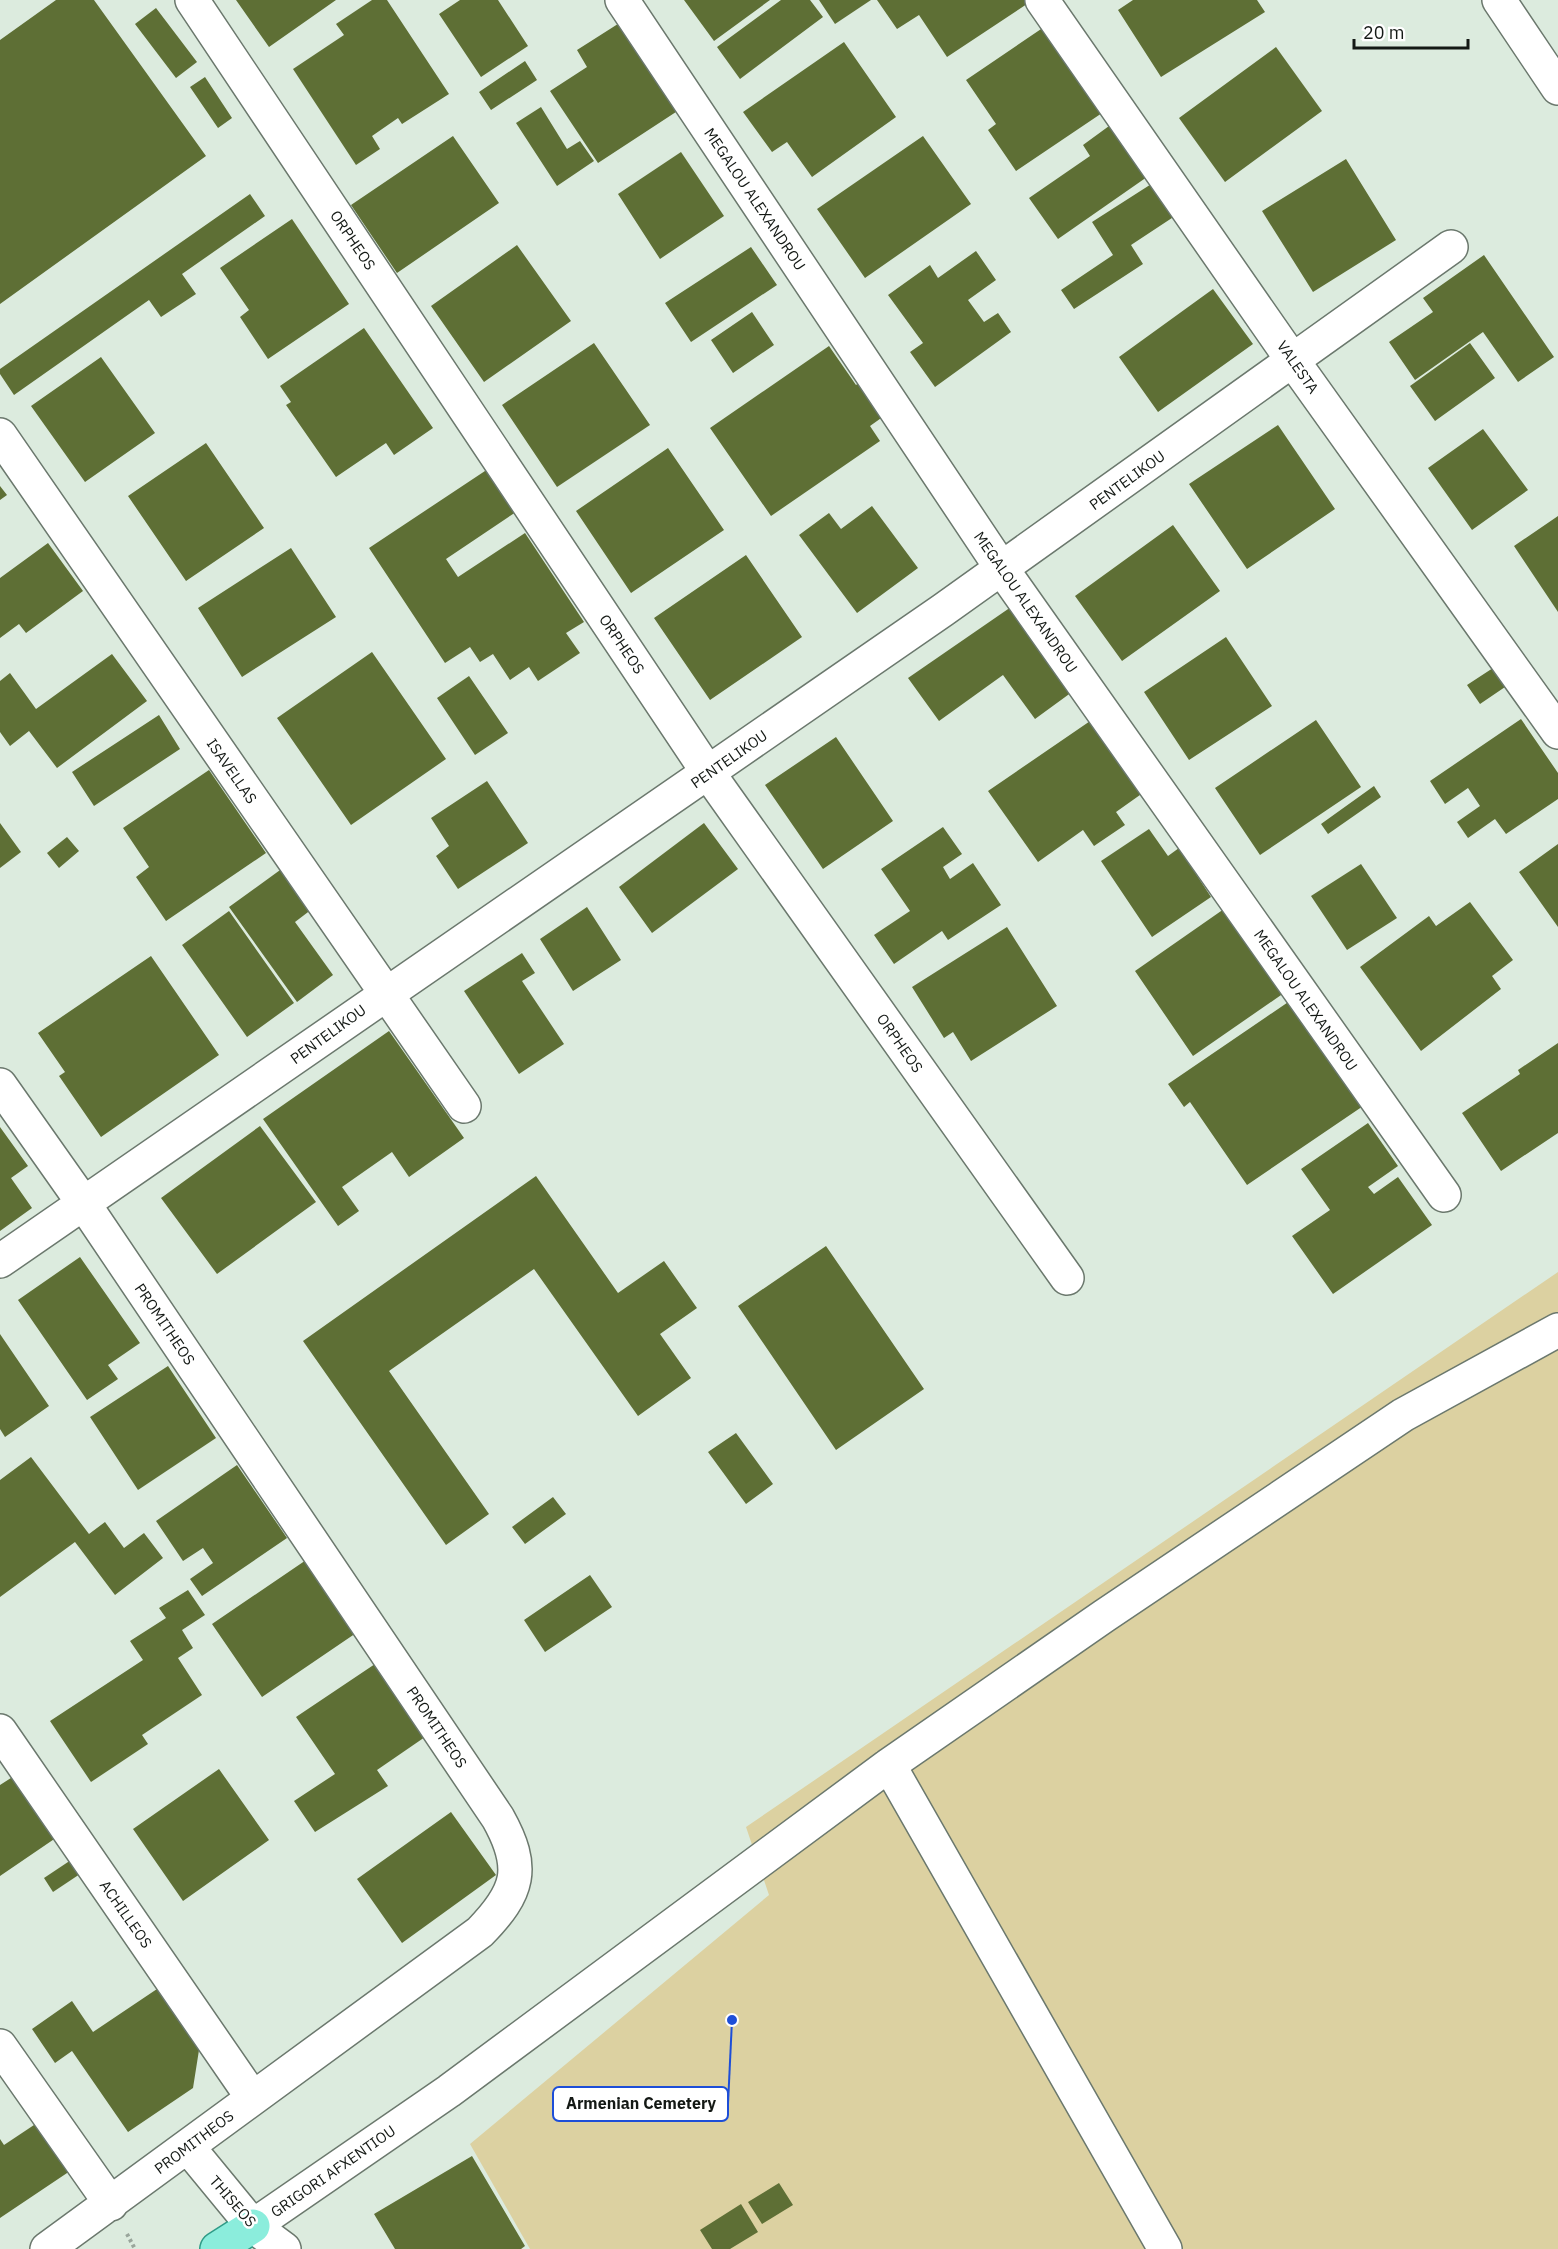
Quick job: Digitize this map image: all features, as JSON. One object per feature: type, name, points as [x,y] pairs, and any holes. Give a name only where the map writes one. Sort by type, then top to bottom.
[{"type":"main road","name":"GRIGORI AFXENTIOU","points":[[218,2249],[253,2226]]},
{"type":"street","name":"ORPHEOS","points":[[192,0],[709,774],[1067,1278]]},
{"type":"street","name":"MEGALOU ALEXANDROU","points":[[622,0],[1002,569],[1444,1195]]},
{"type":"street","name":"VALESTA","points":[[1042,0],[1293,361],[1558,732]]},
{"type":"street","points":[[1498,0],[1558,88]]},
{"type":"street","name":"PENTELIKOU","points":[[0,1261],[385,993],[709,774],[1002,569],[1451,246]]},
{"type":"street","name":"ISAVELLAS","points":[[0,435],[464,1106]]},
{"type":"street","name":"PROMITHEOS","points":[[0,1085],[84,1204],[498,1818],[511,1841],[516,1868],[500,1911],[480,1932],[47,2249]]},
{"type":"street","name":"GRIGORI AFXENTIOU","points":[[253,2226],[449,2091],[691,1909],[889,1765],[1403,1415],[1558,1330]]},
{"type":"street","name":"ACHILLEOS","points":[[0,1731],[252,2097]]},
{"type":"street","points":[[889,1765],[1165,2249]]},
{"type":"street","points":[[0,2046],[111,2204]]},
{"type":"street","name":"THISEOS","points":[[188,2147],[253,2226],[284,2249]]},
{"type":"shaded area","points":[[1558,1272],[1558,2249],[530,2249],[470,2144],[769,1895],[746,1827]]},
{"type":"building","points":[[56,0],[94,0],[206,156],[0,304],[0,40]]},
{"type":"building","points":[[236,0],[336,0],[269,47]]},
{"type":"building","points":[[372,0],[387,0],[449,94],[402,124],[398,118],[372,136],[380,149],[356,165],[293,69],[344,35],[336,24]]},
{"type":"building","points":[[460,0],[498,0],[528,46],[481,77],[439,14]]},
{"type":"building","points":[[684,0],[770,0],[714,41]]},
{"type":"building","points":[[781,0],[810,0],[823,17],[740,79],[717,47]]},
{"type":"building","points":[[819,0],[871,0],[835,24]]},
{"type":"building","points":[[877,0],[1024,0],[1027,4],[947,57],[919,15],[897,29]]},
{"type":"building","points":[[1133,0],[1257,0],[1265,12],[1161,77],[1118,10]]},
{"type":"building","points":[[156,8],[197,62],[176,78],[135,24]]},
{"type":"building","points":[[621,22],[679,110],[598,163],[550,91],[587,67],[577,50]]},
{"type":"building","points":[[1047,25],[1105,111],[1016,171],[988,130],[996,124],[966,80]]},
{"type":"building","points":[[844,42],[896,117],[812,177],[787,142],[772,152],[743,112]]},
{"type":"building","points":[[1276,47],[1322,111],[1225,182],[1179,118]]},
{"type":"building","points":[[525,61],[537,80],[491,110],[479,92]]},
{"type":"building","points":[[205,77],[232,118],[218,128],[190,87]]},
{"type":"building","points":[[541,107],[567,149],[580,141],[594,161],[557,186],[516,123]]},
{"type":"building","points":[[1120,118],[1157,170],[1058,239],[1029,198],[1090,156],[1083,145]]},
{"type":"building","points":[[453,136],[499,203],[397,273],[351,205]]},
{"type":"building","points":[[923,136],[971,204],[865,278],[817,209]]},
{"type":"building","points":[[681,152],[724,216],[660,259],[618,194]]},
{"type":"building","points":[[1346,159],[1396,240],[1313,292],[1262,211]]},
{"type":"building","points":[[1156,181],[1178,214],[1131,245],[1143,264],[1074,309],[1061,290],[1113,255],[1092,222]]},
{"type":"building","points":[[250,194],[265,216],[182,274],[196,294],[161,317],[149,300],[14,395],[0,374],[0,369]]},
{"type":"building","points":[[292,219],[349,304],[268,359],[240,317],[249,310],[220,268]]},
{"type":"building","points":[[517,245],[571,321],[484,382],[431,306]]},
{"type":"building","points":[[751,247],[777,285],[691,342],[665,303]]},
{"type":"building","points":[[976,251],[996,280],[968,300],[984,322],[998,313],[1011,332],[935,387],[910,352],[923,343],[888,295],[930,265],[938,278]]},
{"type":"building","points":[[1484,255],[1554,357],[1518,382],[1483,332],[1415,380],[1389,342],[1433,312],[1423,298]]},
{"type":"building","points":[[1213,289],[1253,344],[1158,412],[1119,357]]},
{"type":"building","points":[[752,312],[774,345],[733,373],[711,340]]},
{"type":"building","points":[[364,328],[433,428],[394,455],[386,443],[336,477],[286,405],[291,402],[280,386]]},
{"type":"building","points":[[594,343],[650,425],[557,487],[502,405]]},
{"type":"building","points":[[1470,343],[1495,378],[1435,421],[1410,386]]},
{"type":"building","points":[[829,346],[856,385],[867,377],[891,411],[870,426],[880,441],[771,516],[710,428]]},
{"type":"building","points":[[101,357],[155,433],[85,482],[31,406]]},
{"type":"building","points":[[1278,425],[1335,509],[1247,569],[1189,484]]},
{"type":"building","points":[[1483,429],[1528,490],[1472,530],[1428,468]]},
{"type":"building","points":[[206,443],[264,528],[186,581],[128,496]]},
{"type":"building","points":[[668,448],[724,530],[631,593],[576,511]]},
{"type":"building","points":[[488,469],[516,512],[446,559],[458,577],[525,533],[584,622],[566,633],[580,653],[538,681],[529,667],[510,680],[493,654],[480,662],[470,647],[445,663],[369,548]]},
{"type":"building","points":[[0,486],[7,495],[0,500]]},
{"type":"building","points":[[872,506],[918,568],[857,613],[799,535],[829,513],[841,529]]},
{"type":"building","points":[[1558,516],[1558,612],[1514,546]]},
{"type":"building","points":[[1173,525],[1220,591],[1122,661],[1075,596]]},
{"type":"building","points":[[48,543],[83,591],[26,633],[19,624],[0,638],[0,578]]},
{"type":"building","points":[[291,548],[336,617],[242,677],[198,608]]},
{"type":"building","points":[[746,555],[802,637],[710,700],[654,618]]},
{"type":"building","points":[[1011,607],[1072,692],[1035,719],[1003,675],[939,721],[908,678]]},
{"type":"building","points":[[1226,637],[1272,706],[1189,760],[1144,692]]},
{"type":"building","points":[[372,652],[446,759],[351,825],[277,718]]},
{"type":"building","points":[[112,654],[147,701],[57,768],[29,731],[10,746],[0,732],[0,681],[10,673],[36,709]]},
{"type":"building","points":[[1493,668],[1505,687],[1480,704],[1467,685]]},
{"type":"building","points":[[469,676],[508,733],[475,755],[437,698]]},
{"type":"building","points":[[159,715],[180,749],[94,806],[72,772]]},
{"type":"building","points":[[1096,717],[1147,790],[1116,812],[1125,825],[1094,846],[1083,830],[1038,862],[988,791]]},
{"type":"building","points":[[1521,719],[1558,773],[1558,799],[1506,834],[1495,819],[1468,838],[1457,822],[1480,806],[1468,788],[1445,804],[1430,781]]},
{"type":"building","points":[[1316,720],[1361,787],[1260,855],[1215,788]]},
{"type":"building","points":[[836,737],[893,821],[823,869],[765,785]]},
{"type":"building","points":[[209,770],[266,853],[166,921],[136,877],[149,867],[123,828]]},
{"type":"building","points":[[487,781],[528,843],[458,889],[436,856],[449,846],[431,818]]},
{"type":"building","points":[[1374,786],[1381,797],[1328,834],[1321,824]]},
{"type":"building","points":[[0,823],[21,852],[0,868]]},
{"type":"building","points":[[704,823],[738,869],[652,933],[619,887]]},
{"type":"building","points":[[943,827],[962,854],[943,867],[950,879],[973,863],[1001,905],[948,940],[942,931],[894,964],[874,935],[910,911],[881,869]]},
{"type":"building","points":[[1149,829],[1168,856],[1179,848],[1211,897],[1152,937],[1101,861]]},
{"type":"building","points":[[67,837],[79,851],[59,868],[47,853]]},
{"type":"building","points":[[1558,844],[1558,927],[1519,872]]},
{"type":"building","points":[[1361,864],[1397,918],[1347,950],[1311,896]]},
{"type":"building","points":[[287,865],[316,906],[295,922],[333,975],[297,1002],[229,907]]},
{"type":"building","points":[[1234,902],[1294,986],[1193,1056],[1135,971]]},
{"type":"building","points":[[1470,902],[1513,960],[1492,976],[1501,989],[1421,1051],[1360,967],[1429,916],[1436,926]]},
{"type":"building","points":[[587,907],[621,960],[573,991],[540,939]]},
{"type":"building","points":[[229,911],[294,1003],[247,1037],[182,945]]},
{"type":"building","points":[[1007,927],[1057,1006],[971,1061],[953,1032],[944,1038],[912,987]]},
{"type":"building","points":[[522,953],[535,973],[522,981],[564,1044],[519,1074],[464,991]]},
{"type":"building","points":[[151,956],[219,1055],[101,1137],[59,1076],[65,1072],[38,1033]]},
{"type":"building","points":[[1300,994],[1372,1100],[1247,1185],[1190,1102],[1184,1107],[1168,1084]]},
{"type":"building","points":[[389,1031],[464,1138],[409,1177],[392,1152],[342,1187],[359,1211],[338,1226],[263,1119]]},
{"type":"building","points":[[1558,1043],[1558,1133],[1501,1171],[1462,1113],[1520,1074],[1518,1070]]},
{"type":"building","points":[[1368,1123],[1398,1166],[1368,1187],[1374,1194],[1398,1177],[1432,1225],[1333,1294],[1292,1236],[1330,1210],[1301,1169]]},
{"type":"building","points":[[260,1126],[316,1202],[217,1274],[161,1198]]},
{"type":"building","points":[[0,1127],[28,1166],[11,1178],[32,1208],[0,1231]]},
{"type":"building","points":[[536,1176],[618,1293],[664,1261],[697,1308],[660,1334],[691,1378],[638,1416],[534,1269],[389,1371],[489,1514],[446,1545],[303,1341]]},
{"type":"building","points":[[826,1246],[924,1389],[836,1450],[738,1306]]},
{"type":"building","points":[[80,1257],[140,1343],[108,1365],[118,1379],[87,1400],[18,1300]]},
{"type":"building","points":[[0,1334],[49,1406],[5,1437],[0,1429]]},
{"type":"building","points":[[168,1366],[216,1438],[138,1490],[90,1417]]},
{"type":"building","points":[[736,1433],[773,1484],[746,1504],[708,1452]]},
{"type":"building","points":[[31,1457],[89,1534],[105,1522],[124,1548],[144,1533],[163,1558],[115,1595],[75,1542],[0,1597],[0,1480]]},
{"type":"building","points":[[237,1465],[287,1538],[202,1596],[190,1579],[213,1563],[203,1548],[183,1561],[156,1521]]},
{"type":"building","points":[[553,1497],[566,1514],[525,1544],[512,1527]]},
{"type":"building","points":[[312,1556],[362,1629],[262,1697],[212,1624]]},
{"type":"building","points":[[590,1575],[612,1607],[545,1652],[524,1620]]},
{"type":"building","points":[[188,1590],[205,1615],[182,1630],[193,1648],[178,1658],[202,1695],[142,1735],[148,1744],[91,1782],[50,1721],[143,1660],[130,1641],[166,1618],[159,1608]]},
{"type":"building","points":[[375,1664],[425,1737],[377,1770],[388,1786],[315,1832],[294,1801],[335,1774],[296,1717]]},
{"type":"building","points":[[25,1769],[66,1831],[0,1876],[0,1785]]},
{"type":"building","points":[[219,1769],[269,1840],[183,1901],[133,1829]]},
{"type":"building","points":[[451,1812],[496,1875],[402,1943],[357,1879]]},
{"type":"building","points":[[71,1860],[80,1874],[53,1892],[44,1878]]},
{"type":"building","points":[[157,1989],[199,2050],[193,2088],[128,2132],[72,2051],[55,2063],[32,2029],[72,2001],[93,2032]]},
{"type":"building","points":[[43,2119],[76,2167],[0,2218],[0,2139],[4,2145]]},
{"type":"building","points":[[472,2156],[525,2246],[521,2249],[395,2249],[374,2214]]},
{"type":"building","points":[[779,2183],[793,2205],[762,2224],[748,2202]]},
{"type":"building","points":[[741,2204],[758,2232],[730,2249],[712,2249],[700,2230]]},
{"type":"place","name":"Armenian Cemetery","points":[[732,2020]]}]
